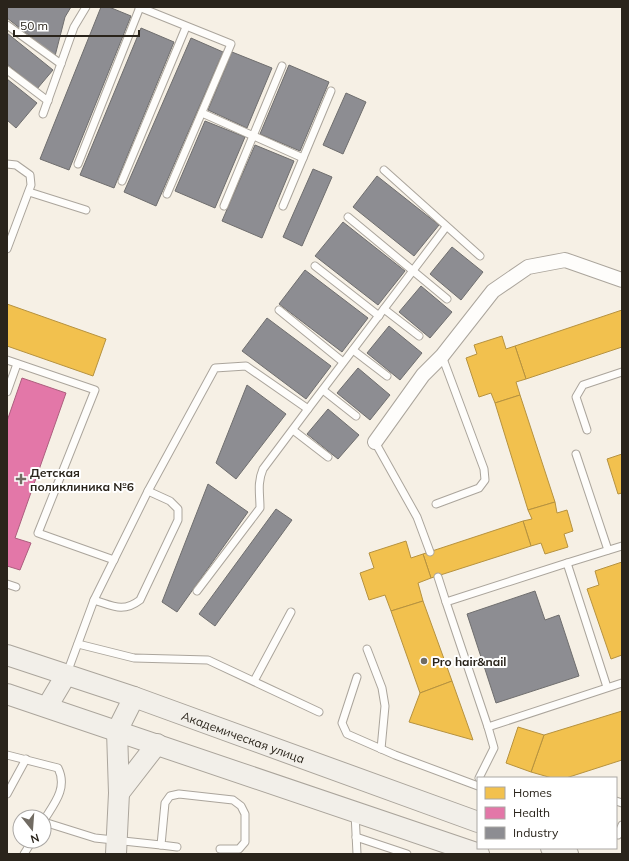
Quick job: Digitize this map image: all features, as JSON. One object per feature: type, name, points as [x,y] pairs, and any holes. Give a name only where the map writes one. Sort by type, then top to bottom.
[{"type":"main road","name":"Академическая улица","points":[[7,655],[134,697],[477,822]]},
{"type":"main road","points":[[47,707],[66,675]]},
{"type":"main road","points":[[7,694],[479,854]]},
{"type":"main road","points":[[117,847],[119,793],[117,731],[134,697]]},
{"type":"main road","points":[[119,793],[157,744]]},
{"type":"main road","points":[[554,849],[568,854]]},
{"type":"street","points":[[375,442],[423,375],[442,356],[493,291],[528,267],[565,260],[622,280]]},
{"type":"lane","points":[[43,114],[74,26],[86,7]]},
{"type":"lane","points":[[78,164],[139,7],[231,44],[167,194]]},
{"type":"lane","points":[[7,25],[61,64]]},
{"type":"lane","points":[[122,181],[186,26]]},
{"type":"lane","points":[[224,206],[282,66]]},
{"type":"lane","points":[[7,70],[48,101]]},
{"type":"lane","points":[[283,206],[331,91]]},
{"type":"lane","points":[[202,113],[303,158]]},
{"type":"lane","points":[[7,164],[16,165],[30,175],[31,185],[7,249]]},
{"type":"lane","points":[[384,170],[480,256]]},
{"type":"lane","points":[[29,192],[86,210]]},
{"type":"lane","points":[[348,217],[414,270],[447,299]]},
{"type":"lane","points":[[197,591],[260,508],[258,487],[259,478],[263,469],[446,227]]},
{"type":"lane","points":[[315,266],[379,316]]},
{"type":"lane","points":[[384,309],[419,336]]},
{"type":"lane","points":[[279,310],[344,362]]},
{"type":"lane","points":[[353,350],[387,376]]},
{"type":"lane","points":[[436,504],[479,488],[485,480],[484,469],[442,356]]},
{"type":"lane","points":[[7,360],[95,390],[38,533],[114,560]]},
{"type":"lane","points":[[7,392],[17,364]]},
{"type":"lane","points":[[66,675],[94,600],[148,491],[215,368],[246,366],[308,409]]},
{"type":"lane","points":[[587,430],[576,397],[583,385],[622,372]]},
{"type":"lane","points":[[323,390],[356,416]]},
{"type":"lane","points":[[293,430],[328,457]]},
{"type":"lane","points":[[375,442],[417,517],[430,552]]},
{"type":"lane","points":[[576,454],[608,550]]},
{"type":"lane","points":[[94,600],[122,608],[131,606],[140,600],[178,520],[178,509],[170,501],[148,491]]},
{"type":"lane","points":[[446,602],[622,546]]},
{"type":"lane","points":[[567,563],[608,687]]},
{"type":"lane","points":[[438,576],[494,748],[480,777]]},
{"type":"lane","points":[[7,584],[16,587]]},
{"type":"lane","points":[[254,681],[291,612]]},
{"type":"lane","points":[[78,644],[134,658],[208,660],[319,712]]},
{"type":"lane","points":[[367,649],[382,688],[385,706],[381,749]]},
{"type":"lane","points":[[357,677],[342,723],[347,734],[381,749],[477,782]]},
{"type":"lane","points":[[488,727],[622,683]]},
{"type":"lane","points":[[7,755],[58,768],[62,777],[60,793],[51,809]]},
{"type":"lane","points":[[7,794],[26,759]]},
{"type":"lane","points":[[161,845],[164,803],[170,796],[179,794],[233,800],[241,806],[245,814],[245,842],[239,849],[220,849]]},
{"type":"lane","points":[[355,811],[357,854]]},
{"type":"lane","points":[[52,824],[117,847],[161,845],[177,847]]},
{"type":"lane","points":[[619,835],[622,825]]},
{"type":"lane","points":[[356,837],[407,854]]},
{"type":"building: Homes","points":[[7,304],[106,339],[93,376],[7,346]]},
{"type":"building: Homes","points":[[622,310],[622,347],[526,379],[515,346]]},
{"type":"building: Homes","points":[[502,336],[506,349],[515,346],[526,379],[516,382],[520,395],[495,403],[491,393],[479,397],[466,358],[477,354],[474,345]]},
{"type":"building: Homes","points":[[520,395],[555,502],[528,510],[495,403]]},
{"type":"building: Homes","points":[[622,454],[622,493],[618,494],[607,459]]},
{"type":"building: Homes","points":[[555,502],[557,513],[567,510],[573,531],[564,534],[568,547],[545,554],[541,543],[531,546],[523,521],[532,519],[528,510]]},
{"type":"building: Homes","points":[[523,521],[531,546],[431,578],[423,554]]},
{"type":"building: Homes","points":[[406,541],[411,558],[423,554],[431,578],[418,583],[423,601],[391,611],[385,595],[369,600],[360,573],[374,568],[369,553]]},
{"type":"building: Homes","points":[[622,562],[622,655],[611,659],[587,589],[599,585],[595,571]]},
{"type":"building: Homes","points":[[423,601],[452,681],[420,693],[391,611]]},
{"type":"building: Homes","points":[[452,681],[473,740],[409,722],[420,693]]},
{"type":"building: Homes","points":[[622,711],[622,760],[569,777],[548,777],[531,772],[544,735]]},
{"type":"building: Homes","points":[[518,727],[544,735],[531,772],[506,763]]},
{"type":"building: Health","name":"Детская поликлиника №6","points":[[22,378],[66,393],[15,538],[31,543],[20,570],[7,566],[7,421]]},
{"type":"building: Industry","points":[[7,7],[71,7],[65,17],[55,56],[7,18]]},
{"type":"building: Industry","points":[[101,7],[109,7],[131,16],[69,170],[40,159]]},
{"type":"building: Industry","points":[[141,28],[174,42],[114,188],[80,175]]},
{"type":"building: Industry","points":[[7,33],[53,70],[37,89],[7,64]]},
{"type":"building: Industry","points":[[191,38],[223,52],[156,206],[124,192]]},
{"type":"building: Industry","points":[[232,52],[272,68],[247,128],[208,110]]},
{"type":"building: Industry","points":[[289,65],[329,82],[300,151],[260,134]]},
{"type":"building: Industry","points":[[7,79],[37,103],[16,128],[7,120]]},
{"type":"building: Industry","points":[[346,93],[366,102],[343,154],[323,145]]},
{"type":"building: Industry","points":[[205,121],[245,137],[215,208],[175,191]]},
{"type":"building: Industry","points":[[255,145],[294,161],[262,238],[222,221]]},
{"type":"building: Industry","points":[[313,169],[332,177],[302,246],[283,237]]},
{"type":"building: Industry","points":[[377,176],[439,225],[414,256],[353,207]]},
{"type":"building: Industry","points":[[343,222],[405,271],[378,305],[315,256]]},
{"type":"building: Industry","points":[[452,247],[483,272],[461,300],[430,274]]},
{"type":"building: Industry","points":[[305,270],[368,318],[342,352],[279,304]]},
{"type":"building: Industry","points":[[421,286],[452,312],[430,338],[399,312]]},
{"type":"building: Industry","points":[[267,318],[331,366],[306,399],[242,351]]},
{"type":"building: Industry","points":[[389,326],[422,353],[400,380],[367,353]]},
{"type":"building: Industry","points":[[358,368],[390,395],[370,420],[337,393]]},
{"type":"building: Industry","points":[[247,385],[286,414],[236,479],[216,463]]},
{"type":"building: Industry","points":[[328,409],[359,435],[338,459],[307,434]]},
{"type":"building: Industry","points":[[208,484],[248,512],[177,612],[162,602]]},
{"type":"building: Industry","points":[[276,509],[292,520],[215,626],[199,614]]},
{"type":"building: Industry","points":[[535,591],[545,620],[559,615],[579,676],[496,703],[467,614]]},
{"type":"place","name":"Детская поликлиника №6","points":[[21,479]]},
{"type":"place","name":"Pro hair&nail","points":[[424,661]]}]
